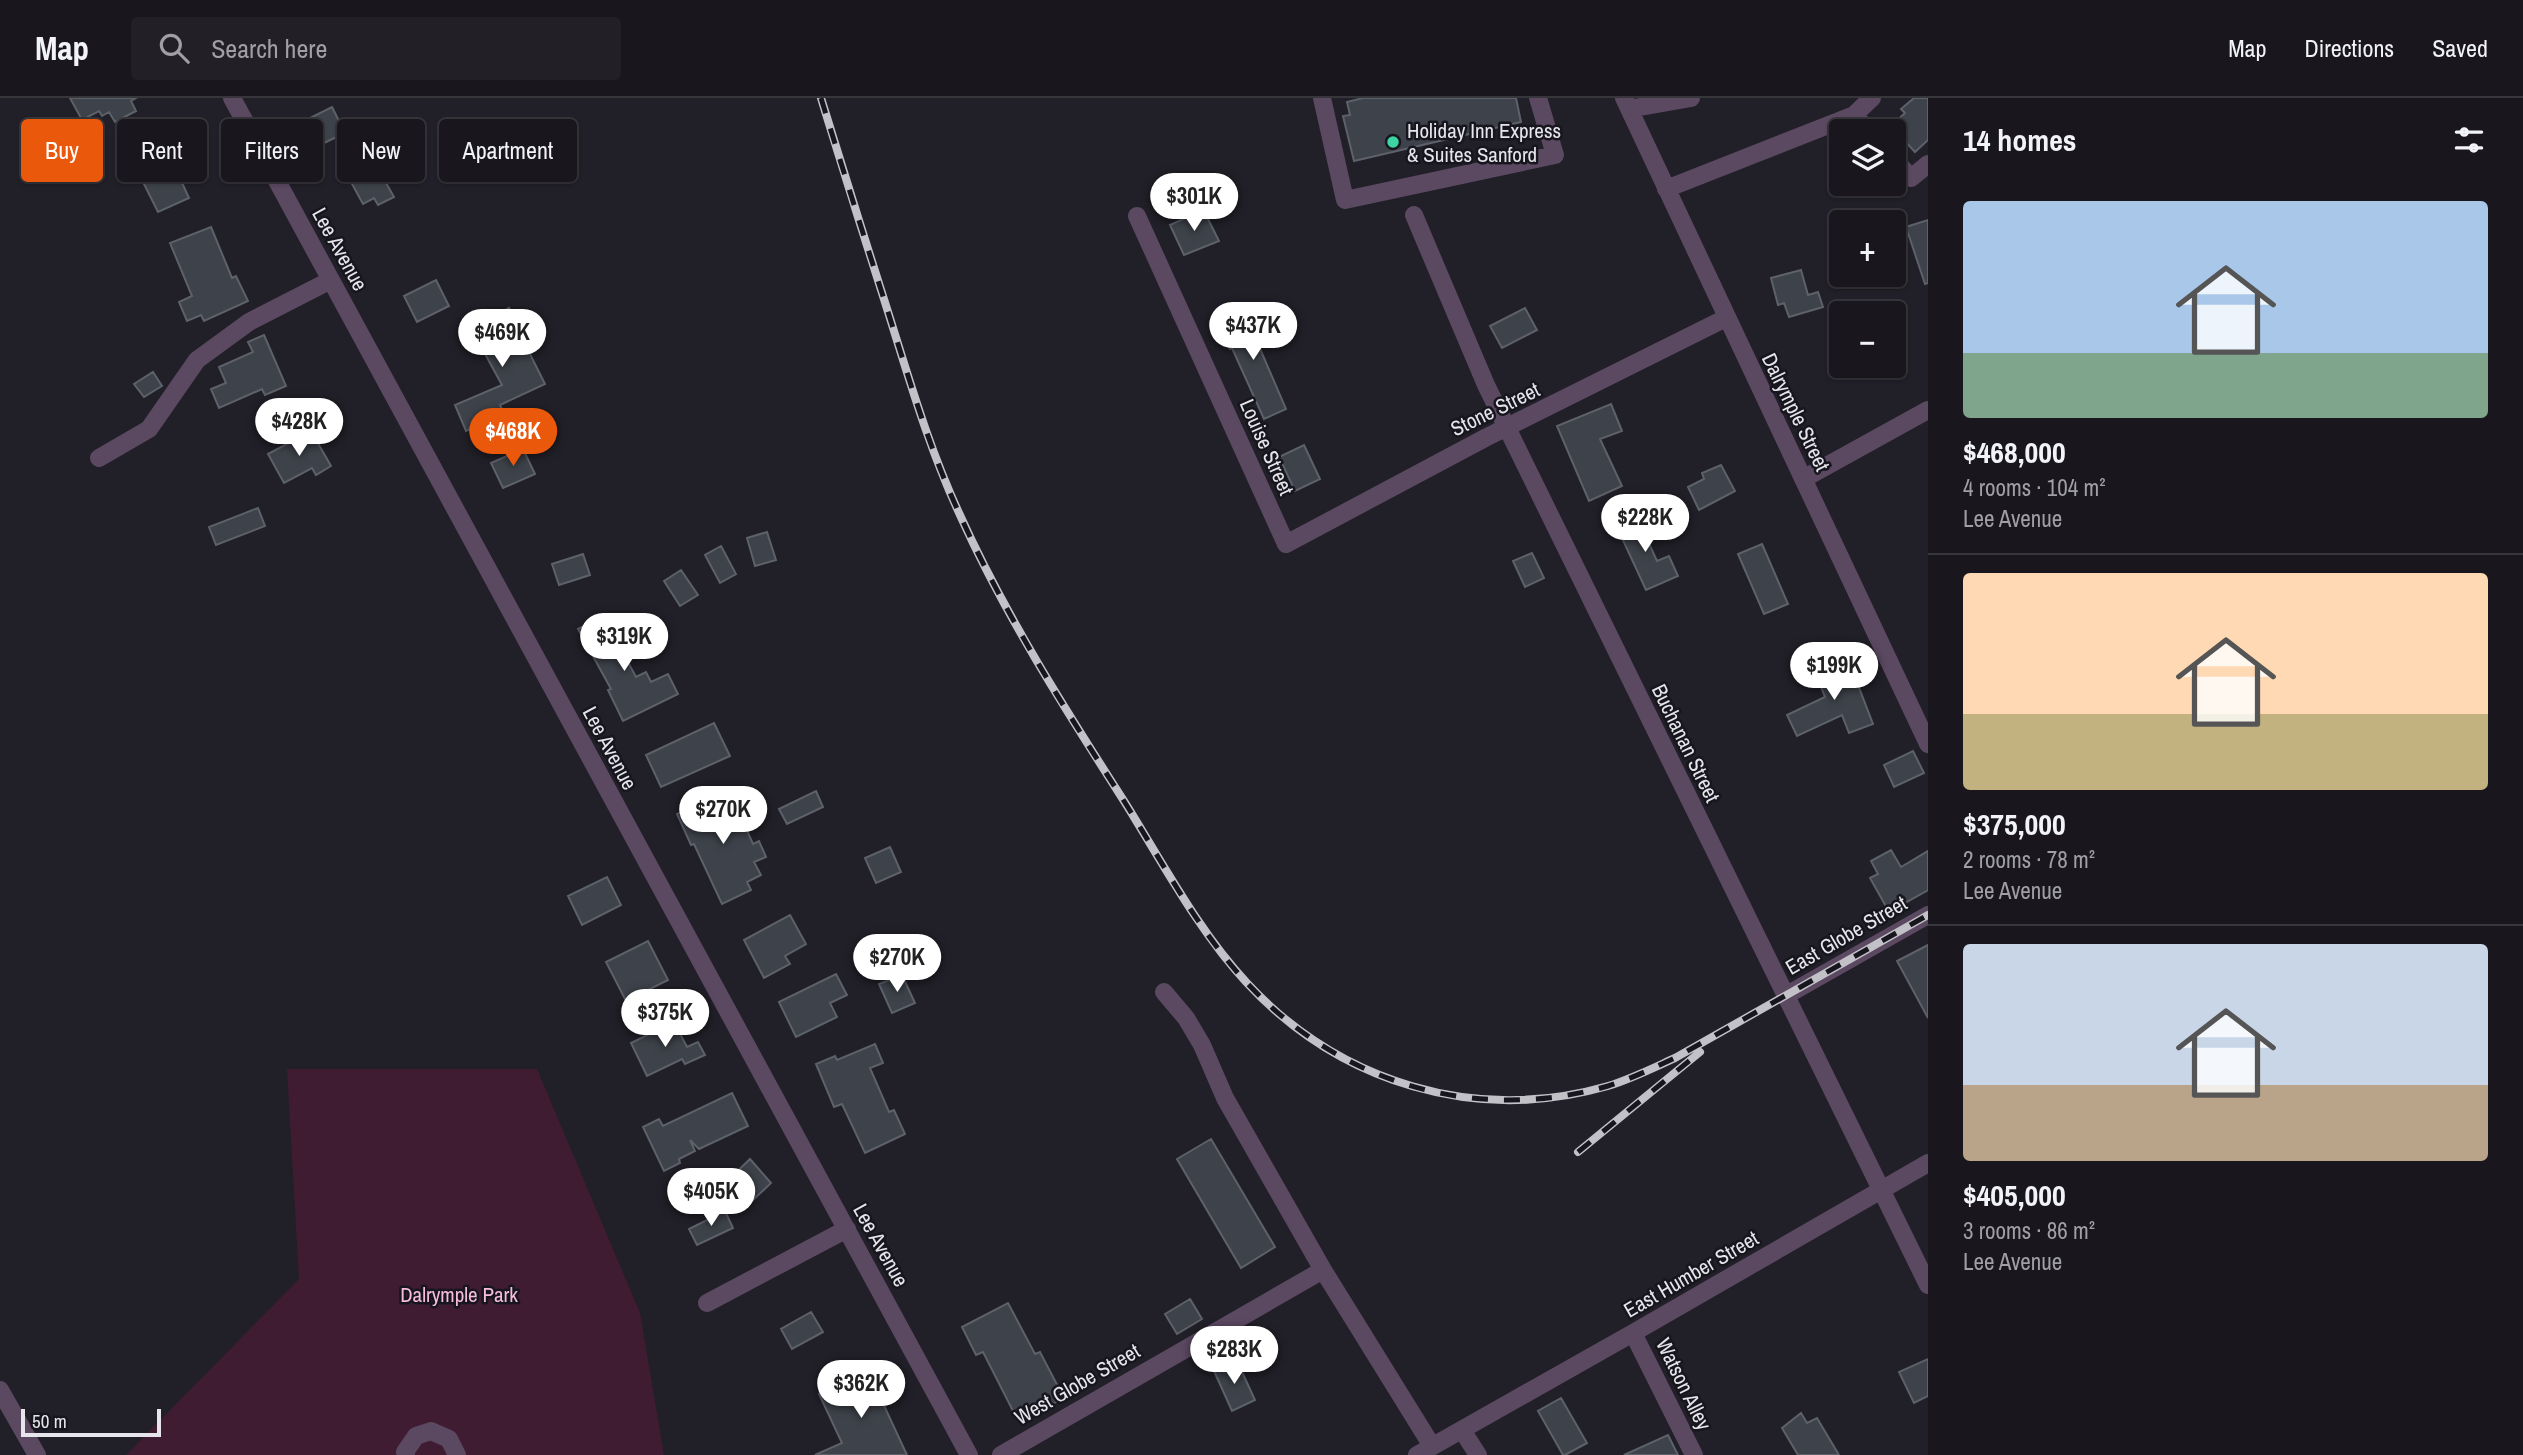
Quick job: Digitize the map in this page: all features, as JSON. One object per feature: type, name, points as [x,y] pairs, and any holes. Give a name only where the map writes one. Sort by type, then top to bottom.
[{"type":"street","name":"Lee Avenue","points":[[232,98],[969,1455]]},
{"type":"street","points":[[1322,98],[1345,200],[1555,155],[1538,98]]},
{"type":"street","points":[[1627,104],[1690,98]]},
{"type":"street","points":[[1666,189],[1854,116],[1872,98]]},
{"type":"street","name":"Dalrymple Street","points":[[1627,104],[1928,744]]},
{"type":"street","points":[[1854,116],[1857,119]]},
{"type":"street","points":[[1906,172],[1912,178],[1928,164]]},
{"type":"street","name":"Buchanan Street","points":[[1414,215],[1486,385],[1928,1285]]},
{"type":"street","name":"Louise Street","points":[[1137,216],[1286,544]]},
{"type":"street","points":[[99,458],[149,429],[197,360],[249,322],[331,280]]},
{"type":"street","name":"Stone Street","points":[[1286,544],[1487,437],[1726,318]]},
{"type":"street","points":[[1803,479],[1928,410]]},
{"type":"street","name":"East Globe Street","points":[[1786,996],[1928,915]]},
{"type":"street","points":[[1164,992],[1186,1018],[1202,1045],[1225,1098],[1424,1450]]},
{"type":"street","name":"East Humber Street","points":[[1424,1450],[1928,1163]]},
{"type":"street","points":[[707,1303],[847,1229]]},
{"type":"street","name":"West Globe Street","points":[[1001,1455],[1323,1270]]},
{"type":"street","name":"Watson Alley","points":[[1633,1333],[1694,1455]]},
{"type":"street","points":[[0,1390],[37,1455]]},
{"type":"street","points":[[1469,1426],[1478,1455]]},
{"type":"street","points":[[406,1455],[405,1452],[416,1436],[431,1430],[449,1439],[457,1455]]},
{"type":"green space","name":"Dalrymple Park","points":[[287,1069],[537,1069],[640,1313],[664,1455],[126,1455],[299,1279]]},
{"type":"building","points":[[70,98],[136,98],[131,101],[136,111],[115,122],[109,112],[102,116],[99,111],[81,119]]},
{"type":"building","name":"Holiday Inn Express & Suites Sanford","points":[[1363,98],[1516,98],[1521,122],[1354,161],[1343,116],[1350,115],[1347,102]]},
{"type":"building","points":[[1914,98],[1928,98],[1928,140],[1915,152],[1906,142],[1906,119],[1899,119],[1905,113],[1901,109]]},
{"type":"building","points":[[332,107],[338,119],[337,137],[323,144],[323,119],[308,119]]},
{"type":"building","points":[[143,182],[182,182],[189,198],[158,212]]},
{"type":"building","points":[[351,182],[386,182],[394,197],[378,205],[374,198],[363,204]]},
{"type":"building","points":[[1205,213],[1219,241],[1184,255],[1170,225],[1192,215],[1194,219]]},
{"type":"building","points":[[1928,220],[1928,283],[1925,284],[1906,227]]},
{"type":"building","points":[[211,227],[232,278],[236,276],[248,301],[204,321],[201,315],[187,321],[179,302],[192,296],[170,243]]},
{"type":"building","points":[[1801,270],[1808,295],[1818,292],[1823,307],[1789,317],[1784,303],[1778,305],[1771,278]]},
{"type":"building","points":[[436,280],[449,306],[417,322],[404,296]]},
{"type":"building","points":[[509,308],[518,324],[522,322],[529,334],[522,338],[545,384],[500,405],[504,414],[466,431],[455,405],[502,385],[472,330]]},
{"type":"building","points":[[1525,308],[1537,330],[1502,348],[1490,326]]},
{"type":"building","points":[[1244,310],[1250,322],[1256,320],[1262,334],[1255,337],[1286,409],[1264,419],[1218,322]]},
{"type":"building","points":[[264,335],[286,386],[265,395],[262,389],[219,408],[211,389],[226,383],[219,367],[253,352],[248,342]]},
{"type":"building","points":[[153,372],[162,386],[144,397],[134,384]]},
{"type":"building","points":[[1611,404],[1622,431],[1600,439],[1622,486],[1589,501],[1557,426]]},
{"type":"building","points":[[311,431],[331,466],[316,475],[312,468],[284,483],[268,454]]},
{"type":"building","points":[[1304,445],[1320,479],[1295,491],[1279,457]]},
{"type":"building","points":[[523,449],[535,474],[503,488],[491,463]]},
{"type":"building","points":[[1721,465],[1735,491],[1699,510],[1688,487],[1704,479],[1702,473]]},
{"type":"building","points":[[258,508],[265,526],[216,545],[209,527]]},
{"type":"building","points":[[1635,513],[1657,561],[1669,556],[1678,576],[1646,590],[1615,523]]},
{"type":"building","points":[[767,532],[776,560],[755,566],[747,538]]},
{"type":"building","points":[[1762,544],[1788,604],[1764,614],[1738,554]]},
{"type":"building","points":[[721,546],[736,574],[720,583],[705,555]]},
{"type":"building","points":[[1532,553],[1544,578],[1525,587],[1513,561]]},
{"type":"building","points":[[583,554],[590,575],[559,585],[552,564]]},
{"type":"building","points":[[681,570],[698,595],[680,606],[664,581]]},
{"type":"building","points":[[603,616],[636,677],[646,672],[651,682],[668,674],[678,694],[623,721],[608,690],[611,689],[578,629]]},
{"type":"building","points":[[1848,659],[1873,724],[1849,733],[1842,715],[1797,736],[1787,715],[1825,697],[1815,672]]},
{"type":"building","points":[[714,723],[730,756],[661,787],[646,755]]},
{"type":"building","points":[[1913,751],[1924,773],[1894,787],[1884,765]]},
{"type":"building","points":[[816,791],[823,807],[787,824],[779,809]]},
{"type":"building","points":[[732,797],[753,844],[759,841],[766,857],[754,862],[761,875],[747,882],[751,890],[722,904],[677,814],[713,798],[716,804]]},
{"type":"building","points":[[890,847],[901,872],[876,883],[865,858]]},
{"type":"building","points":[[1891,850],[1901,867],[1928,851],[1928,890],[1889,912],[1870,878],[1878,874],[1871,861]]},
{"type":"building","points":[[607,877],[621,905],[582,925],[568,896]]},
{"type":"building","points":[[790,915],[806,944],[785,956],[790,964],[764,978],[744,940]]},
{"type":"building","points":[[648,941],[668,980],[626,1001],[606,962]]},
{"type":"building","points":[[1928,945],[1928,1018],[1897,961]]},
{"type":"building","points":[[836,974],[847,995],[830,1003],[837,1017],[796,1037],[779,1002]]},
{"type":"building","points":[[902,975],[915,1003],[892,1013],[879,984]]},
{"type":"building","points":[[674,1022],[687,1047],[698,1042],[705,1055],[685,1064],[682,1059],[647,1076],[631,1043]]},
{"type":"building","points":[[875,1044],[883,1063],[870,1068],[889,1112],[894,1110],[905,1134],[865,1153],[842,1104],[834,1107],[816,1064],[835,1056],[837,1060]]},
{"type":"building","points":[[732,1093],[748,1126],[699,1149],[690,1140],[695,1151],[664,1171],[643,1127],[659,1119],[663,1126]]},
{"type":"building","points":[[1211,1139],[1275,1247],[1241,1268],[1177,1159]]},
{"type":"building","points":[[750,1159],[771,1183],[750,1203],[728,1180]]},
{"type":"building","points":[[725,1211],[733,1228],[697,1245],[689,1229]]},
{"type":"building","points":[[1190,1299],[1202,1319],[1177,1334],[1165,1314]]},
{"type":"building","points":[[1008,1303],[1035,1354],[1040,1352],[1064,1398],[1038,1411],[1034,1403],[1014,1413],[983,1352],[976,1355],[962,1327]]},
{"type":"building","points":[[811,1312],[823,1332],[792,1349],[781,1329]]},
{"type":"building","points":[[1928,1359],[1928,1396],[1914,1403],[1899,1372]]},
{"type":"building","points":[[1237,1361],[1255,1400],[1232,1411],[1214,1371]]},
{"type":"building","points":[[868,1371],[907,1455],[815,1455],[842,1443],[819,1394]]},
{"type":"building","points":[[1561,1398],[1587,1443],[1565,1455],[1538,1411]]},
{"type":"building","points":[[1801,1413],[1807,1423],[1817,1418],[1839,1455],[1798,1455],[1782,1428]]},
{"type":"building","points":[[1668,1435],[1678,1455],[1624,1455]]},
{"type":"railway","points":[[821,98],[921,416],[949,491],[996,589],[1080,732],[1197,919],[1229,963],[1284,1018],[1324,1047],[1367,1070],[1412,1086],[1460,1096],[1509,1100],[1558,1097],[1608,1086],[1675,1058],[1928,915]]},
{"type":"railway","points":[[1578,1152],[1700,1052]]},
{"type":"place","name":"Holiday Inn Express & Suites Sanford","points":[[1393,142]]}]
